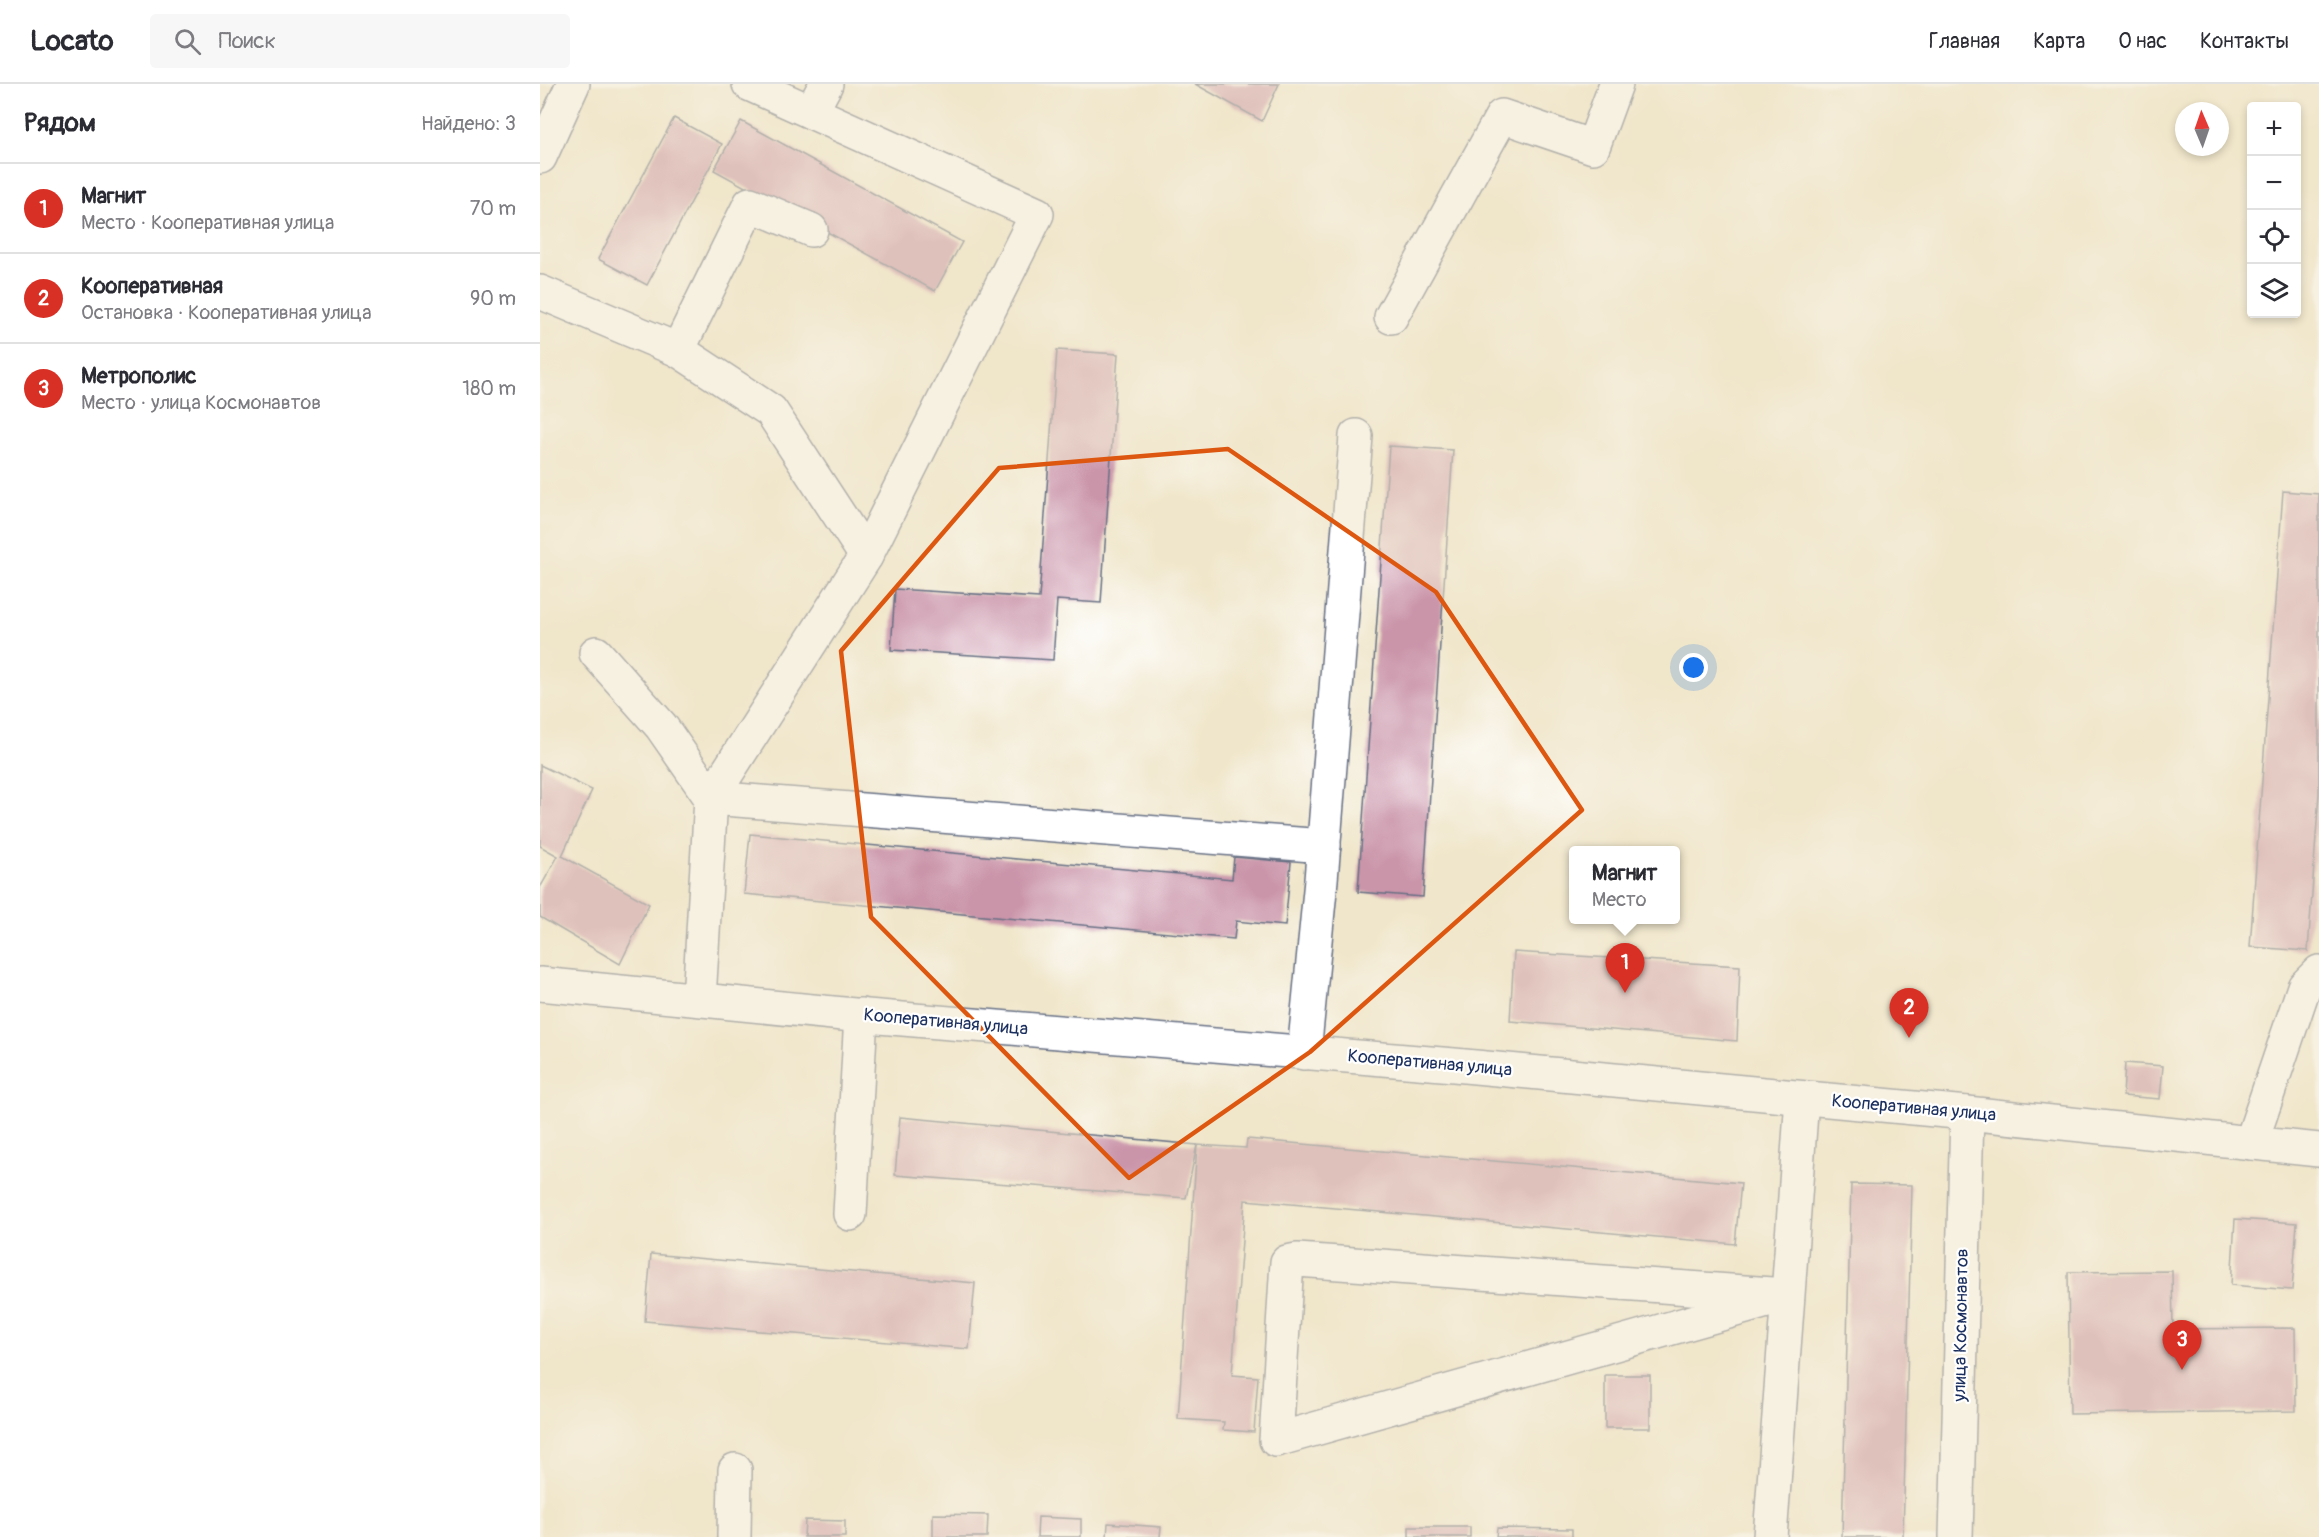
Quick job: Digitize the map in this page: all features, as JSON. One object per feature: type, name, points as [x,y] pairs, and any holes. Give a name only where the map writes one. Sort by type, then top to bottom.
[{"type":"street","points":[[540,157],[573,84]]},
{"type":"street","points":[[699,999],[711,798],[866,556],[1037,214],[819,98],[749,84]]},
{"type":"street","points":[[1391,317],[1502,116],[1593,147],[1616,84]]},
{"type":"street","points":[[678,350],[750,204],[811,230]]},
{"type":"street","points":[[540,292],[678,350],[771,411],[866,556]]},
{"type":"street","points":[[1304,1053],[1324,846],[1356,436]]},
{"type":"street","points":[[596,653],[661,726],[711,798]]},
{"type":"street","points":[[711,798],[1324,846]]},
{"type":"street","points":[[2251,1143],[2314,982]]},
{"type":"street","name":"Кооперативная улица","points":[[540,984],[861,1015],[1967,1113],[2319,1150]]},
{"type":"street","points":[[850,1214],[861,1015]]},
{"type":"street","points":[[1770,1537],[1802,1098]]},
{"type":"street","name":"улица Космонавтов","points":[[1956,1537],[1967,1113]]},
{"type":"street","points":[[1297,1260],[1788,1295],[1276,1440],[1287,1262],[1297,1260]]},
{"type":"street","points":[[734,1537],[735,1470]]},
{"type":"highlighted area","points":[[1228,449],[1436,592],[1582,810],[1310,1052],[1129,1178],[871,917],[841,651],[999,468]]},
{"type":"building","points":[[1195,84],[1279,84],[1262,121]]},
{"type":"building","points":[[674,118],[722,144],[647,285],[598,259]]},
{"type":"building","points":[[741,121],[962,242],[935,291],[714,170]]},
{"type":"building","points":[[1057,350],[1118,354],[1101,603],[1057,600],[1053,660],[891,650],[895,589],[1039,598]]},
{"type":"building","points":[[1389,446],[1453,450],[1423,897],[1358,892]]},
{"type":"building","points":[[2283,491],[2319,494],[2319,793],[2308,951],[2250,947]]},
{"type":"building","points":[[540,765],[592,790],[562,856],[649,904],[620,964],[540,917],[540,888],[558,856],[540,846]]},
{"type":"building","points":[[750,834],[1232,879],[1234,857],[1291,862],[1285,926],[1236,921],[1234,939],[744,894]]},
{"type":"building","points":[[1514,952],[1740,966],[1737,1041],[1510,1021]]},
{"type":"building","points":[[2125,1063],[2163,1066],[2160,1099],[2123,1096]]},
{"type":"building","points":[[900,1117],[1197,1145],[1186,1198],[895,1175]]},
{"type":"building","points":[[1247,1139],[1741,1183],[1735,1244],[1245,1200],[1232,1375],[1258,1377],[1254,1432],[1223,1430],[1224,1422],[1178,1419],[1197,1145],[1246,1148]]},
{"type":"building","points":[[1851,1184],[1912,1185],[1903,1537],[1842,1537]]},
{"type":"building","points":[[2235,1219],[2297,1223],[2292,1290],[2231,1285]]},
{"type":"building","points":[[651,1254],[975,1283],[969,1349],[645,1321]]},
{"type":"building","points":[[2172,1271],[2173,1329],[2295,1328],[2296,1411],[2070,1414],[2068,1272]]},
{"type":"building","points":[[1605,1375],[1650,1375],[1650,1428],[1605,1428]]},
{"type":"building","points":[[933,1514],[988,1515],[987,1537],[933,1537]]},
{"type":"building","points":[[1038,1517],[1081,1519],[1081,1537],[1037,1537]]},
{"type":"building","points":[[805,1520],[845,1521],[845,1537],[804,1537]]},
{"type":"building","points":[[1108,1523],[1161,1527],[1160,1537],[1107,1537]]},
{"type":"building","points":[[1409,1527],[1470,1527],[1470,1537],[1409,1537]]},
{"type":"building","points":[[1497,1528],[1572,1529],[1572,1537],[1496,1537]]},
{"type":"place","name":"Магнит","points":[[1625,993]]},
{"type":"place","name":"Кооперативная","points":[[1909,1038]]},
{"type":"place","name":"Метрополис","points":[[2182,1370]]}]
